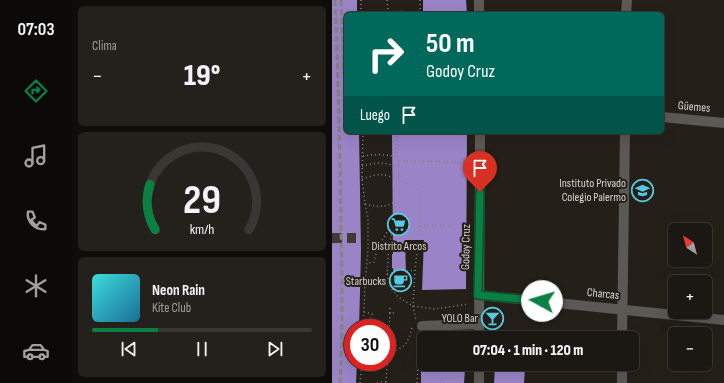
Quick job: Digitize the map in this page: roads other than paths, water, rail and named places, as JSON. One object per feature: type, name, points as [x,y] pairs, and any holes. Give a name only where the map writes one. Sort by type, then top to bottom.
[{"type":"street","points":[[479,0],[479,12]]},
{"type":"street","points":[[626,12],[627,0]]},
{"type":"street","name":"Güemes","points":[[664,117],[724,123]]},
{"type":"street","name":"Godoy Cruz","points":[[479,331],[480,134]]},
{"type":"street","points":[[622,331],[625,134]]},
{"type":"street","name":"Charcas","points":[[478,295],[724,320]]},
{"type":"street","points":[[417,327],[479,324]]},
{"type":"street","points":[[479,371],[479,383]]},
{"type":"street","points":[[622,371],[622,383]]},
{"type":"tunnel","points":[[332,238],[356,238]]},
{"type":"railway","points":[[335,0],[342,264],[340,383]]},
{"type":"railway","points":[[341,0],[343,74]]},
{"type":"place","name":"Instituto Privado Colegio Palermo","points":[[642,190]]},
{"type":"place","name":"Distrito Arcos","points":[[399,225]]},
{"type":"place","name":"Starbucks","points":[[401,281]]},
{"type":"place","name":"YOLO Bar","points":[[493,318]]}]
